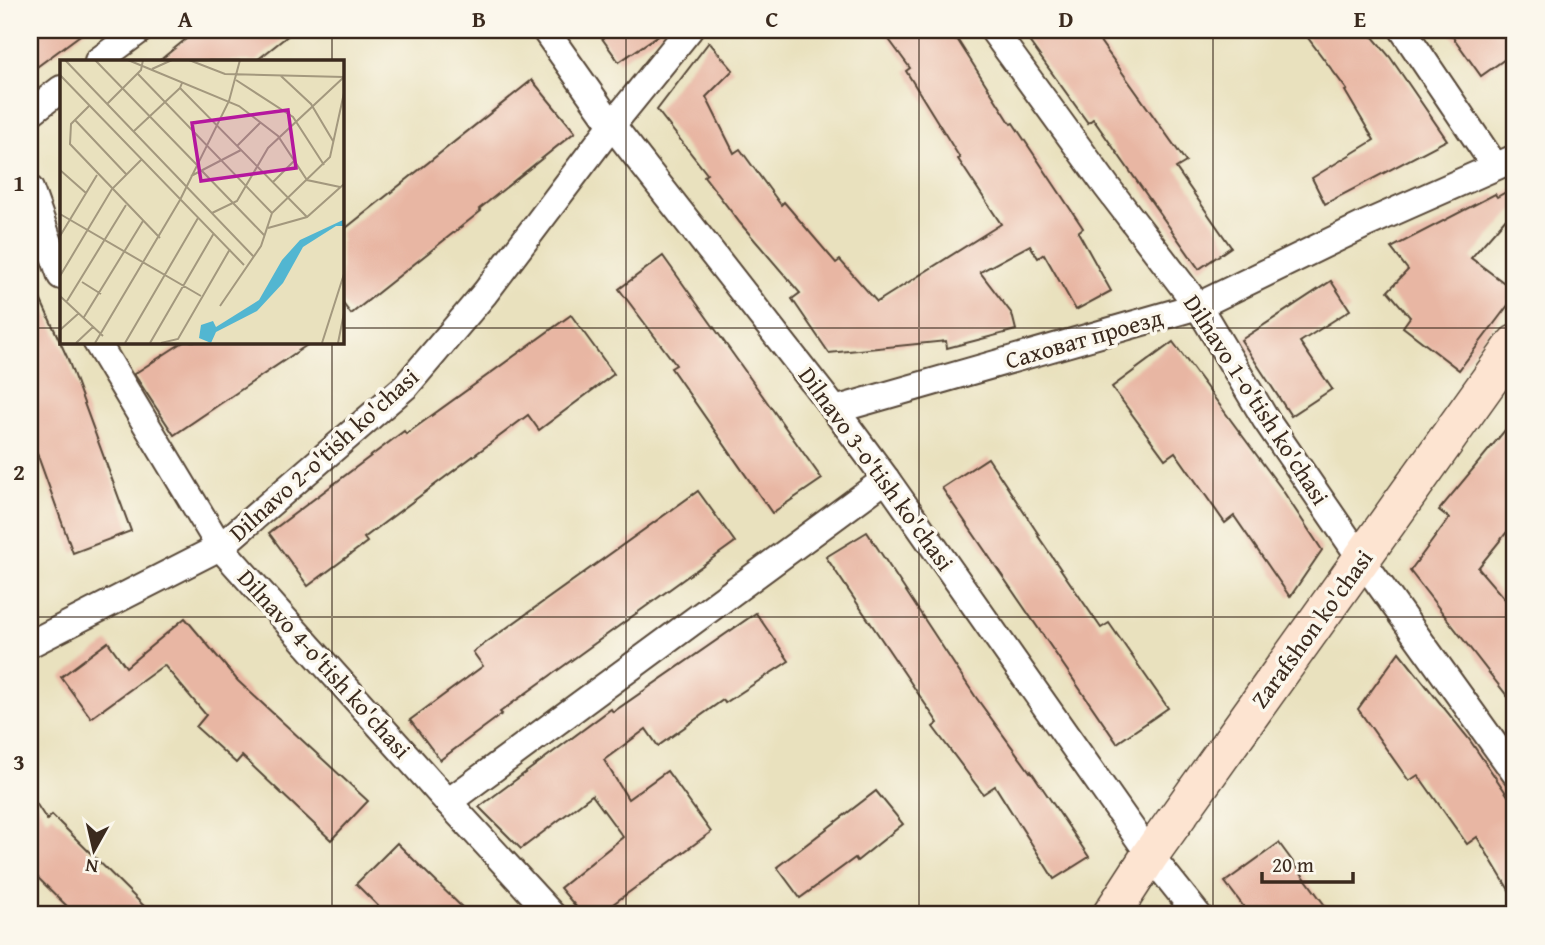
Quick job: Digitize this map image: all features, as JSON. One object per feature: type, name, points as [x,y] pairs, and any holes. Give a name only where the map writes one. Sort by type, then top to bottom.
[{"type":"street","points":[[99,60],[140,30]]},
{"type":"street","name":"Dilnavo 3-o'tish ko'chasi","points":[[545,30],[612,125],[886,479],[1150,855],[1198,915]]},
{"type":"street","name":"Dilnavo 2-o'tish ko'chasi","points":[[30,644],[220,547],[406,386],[485,293],[612,125],[689,30]]},
{"type":"street","name":"Dilnavo 1-o'tish ko'chasi","points":[[993,30],[1198,306],[1266,421],[1515,773]]},
{"type":"street","points":[[1403,30],[1505,162]]},
{"type":"street","points":[[30,113],[60,90]]},
{"type":"street","name":"Саховат проезд","points":[[835,410],[1198,306],[1366,224],[1505,162]]},
{"type":"street","points":[[30,189],[60,273]]},
{"type":"street","name":"Dilnavo 4-o'tish ko'chasi","points":[[97,343],[220,547],[552,915]]},
{"type":"street","name":"Zarafshon ko'chasi","points":[[1111,915],[1150,855],[1515,344]]},
{"type":"street","points":[[448,802],[886,479]]},
{"type":"building","points":[[30,30],[87,30],[30,72]]},
{"type":"building","points":[[197,30],[295,30],[257,60],[160,60]]},
{"type":"building","points":[[596,30],[666,30],[619,62]]},
{"type":"building","points":[[882,30],[948,30],[955,40],[957,39],[1011,124],[1013,123],[1083,228],[1078,232],[1111,291],[1076,310],[1044,254],[1038,258],[1030,245],[980,272],[1012,314],[1016,330],[947,348],[946,341],[829,353],[792,299],[800,293],[740,223],[704,176],[707,174],[657,110],[709,42],[733,70],[706,97],[734,153],[740,149],[781,205],[784,202],[836,263],[840,260],[877,302],[1001,224],[958,159],[960,158],[906,71],[910,68]]},
{"type":"building","points":[[1021,30],[1092,30],[1186,162],[1176,168],[1231,247],[1199,269],[1093,119],[1088,123]]},
{"type":"building","points":[[1302,30],[1367,30],[1390,57],[1447,140],[1325,204],[1312,178],[1374,140],[1345,91],[1347,90]]},
{"type":"building","points":[[1448,30],[1515,30],[1515,52],[1481,76]]},
{"type":"building","points":[[532,80],[575,132],[351,314],[343,304],[343,230]]},
{"type":"building","points":[[1515,187],[1515,208],[1471,258],[1515,291],[1515,296],[1459,370],[1403,327],[1410,317],[1388,291],[1408,270],[1391,248],[1495,194],[1497,197]]},
{"type":"building","points":[[663,256],[822,479],[772,513],[671,368],[676,365],[619,289]]},
{"type":"building","points":[[30,277],[67,357],[131,531],[73,553],[30,434]]},
{"type":"building","points":[[1331,281],[1350,310],[1300,342],[1332,389],[1291,416],[1241,340]]},
{"type":"building","points":[[571,315],[614,374],[539,430],[528,415],[364,538],[367,542],[308,586],[269,533],[404,431],[406,434]]},
{"type":"building","points":[[1173,342],[1281,488],[1322,550],[1290,597],[1234,516],[1225,523],[1175,452],[1165,459],[1112,387]]},
{"type":"building","points":[[182,343],[310,343],[174,435],[134,374]]},
{"type":"building","points":[[1515,418],[1515,522],[1478,568],[1515,611],[1515,706],[1410,571],[1449,518],[1439,510]]},
{"type":"building","points":[[988,458],[1101,628],[1109,623],[1168,708],[1117,743],[942,488]]},
{"type":"building","points":[[698,491],[735,542],[500,712],[502,714],[440,760],[410,720],[483,666],[473,652]]},
{"type":"building","points":[[867,532],[975,696],[1031,771],[1089,857],[1054,879],[995,786],[983,794],[933,727],[938,723],[826,557]]},
{"type":"building","points":[[756,613],[789,661],[725,703],[723,700],[658,746],[646,729],[604,760],[628,799],[667,771],[711,832],[598,915],[583,915],[560,888],[623,837],[592,795],[521,849],[479,807],[611,709],[613,712]]},
{"type":"building","points":[[185,618],[238,681],[368,801],[331,840],[242,756],[236,763],[196,727],[206,715],[164,665],[91,718],[61,677],[108,642],[126,667]]},
{"type":"building","points":[[1399,652],[1469,739],[1515,806],[1515,900],[1477,837],[1467,844],[1418,775],[1409,781],[1358,709]]},
{"type":"building","points":[[876,791],[903,824],[857,861],[855,858],[800,898],[777,867]]},
{"type":"building","points":[[30,794],[47,820],[52,815],[153,915],[76,915],[30,870]]},
{"type":"building","points":[[397,843],[470,915],[387,915],[356,884]]},
{"type":"building","points":[[1279,843],[1332,915],[1250,915],[1225,882]]}]
